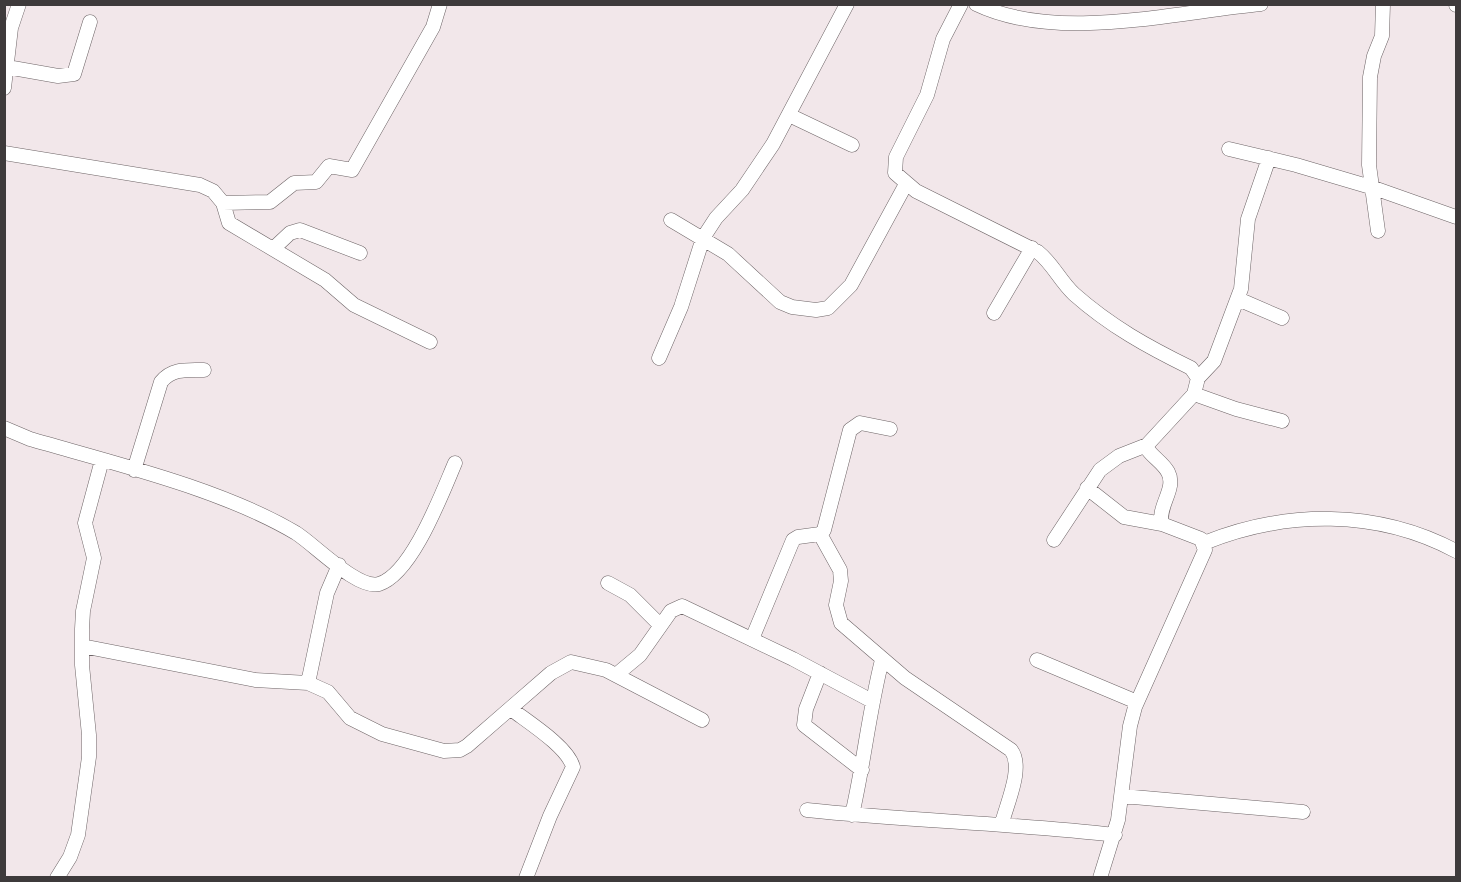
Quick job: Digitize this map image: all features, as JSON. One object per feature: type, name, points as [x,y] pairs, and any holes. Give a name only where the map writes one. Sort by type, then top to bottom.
[{"type":"street","points":[[4,88],[11,28],[19,4]]},
{"type":"street","points":[[223,203],[270,202],[294,183],[316,182],[329,166],[352,170],[433,27],[440,4]]},
{"type":"street","points":[[659,358],[679,313],[703,238],[716,218],[742,190],[789,115],[847,4]]},
{"type":"street","points":[[961,4],[943,39],[927,95],[896,157],[895,172],[906,184],[941,204],[1032,248],[1048,260],[1073,292],[1114,327],[1191,368],[1198,378]]},
{"type":"street","points":[[976,4],[993,11],[1029,18],[1080,22],[1141,21],[1261,4]]},
{"type":"street","points":[[1378,231],[1374,188],[1369,165],[1370,77],[1374,56],[1382,36],[1383,4]]},
{"type":"street","points":[[7,67],[58,76],[74,74],[90,22]]},
{"type":"street","points":[[789,115],[852,145]]},
{"type":"street","points":[[1229,149],[1374,188],[1456,217]]},
{"type":"street","points":[[4,153],[184,181],[213,191],[223,203],[229,223],[325,280],[354,304],[430,342]]},
{"type":"street","points":[[1054,540],[1087,488],[1110,461],[1147,445],[1194,394],[1198,378],[1214,361],[1245,274],[1248,219],[1269,158]]},
{"type":"street","points":[[671,220],[728,254],[780,302],[802,310],[828,308],[851,285],[906,184]]},
{"type":"street","points":[[274,248],[290,233],[300,230],[360,253]]},
{"type":"street","points":[[994,313],[1032,248]]},
{"type":"street","points":[[1238,299],[1282,318]]},
{"type":"street","points":[[134,470],[161,382],[168,374],[179,370],[204,370]]},
{"type":"street","points":[[1194,394],[1236,409],[1282,421]]},
{"type":"street","points":[[820,534],[827,521],[850,430],[860,423],[890,429]]},
{"type":"street","points":[[4,428],[30,439],[134,470],[216,498],[265,518],[309,541],[362,583],[371,585],[381,584],[405,561],[430,524],[455,463]]},
{"type":"street","points":[[1147,445],[1148,450],[1170,476],[1170,484],[1161,514],[1162,524]]},
{"type":"street","points":[[57,878],[70,857],[78,835],[88,757],[82,646],[83,611],[94,558],[85,523],[86,512],[102,460]]},
{"type":"street","points":[[1087,488],[1124,517],[1162,524],[1192,534],[1204,543]]},
{"type":"street","points":[[1204,543],[1245,528],[1314,518],[1341,518],[1410,530],[1429,536],[1456,551]]},
{"type":"street","points":[[752,639],[793,540],[798,537],[820,534]]},
{"type":"street","points":[[820,534],[840,570],[837,615],[841,623],[882,660],[1015,755],[1016,770],[1002,824]]},
{"type":"street","points":[[1100,878],[1115,835],[1130,726],[1137,702],[1203,558],[1204,543]]},
{"type":"street","points":[[308,683],[327,593],[339,565]]},
{"type":"street","points":[[608,583],[630,595],[660,625]]},
{"type":"street","points":[[616,675],[640,656],[671,611],[682,606],[872,701]]},
{"type":"street","points":[[82,646],[255,680],[308,683],[328,692],[344,711],[360,723],[400,740],[444,751],[460,750],[467,746],[560,666],[582,662],[616,675],[702,720]]},
{"type":"street","points":[[852,815],[862,770],[872,701],[882,660]]},
{"type":"street","points":[[1036,660],[1137,702]]},
{"type":"street","points":[[820,673],[806,709],[804,724],[862,770]]},
{"type":"street","points":[[511,709],[559,747],[572,760],[573,767],[526,878]]},
{"type":"street","points":[[1122,796],[1303,812]]},
{"type":"street","points":[[807,810],[1002,824],[1115,835]]}]
